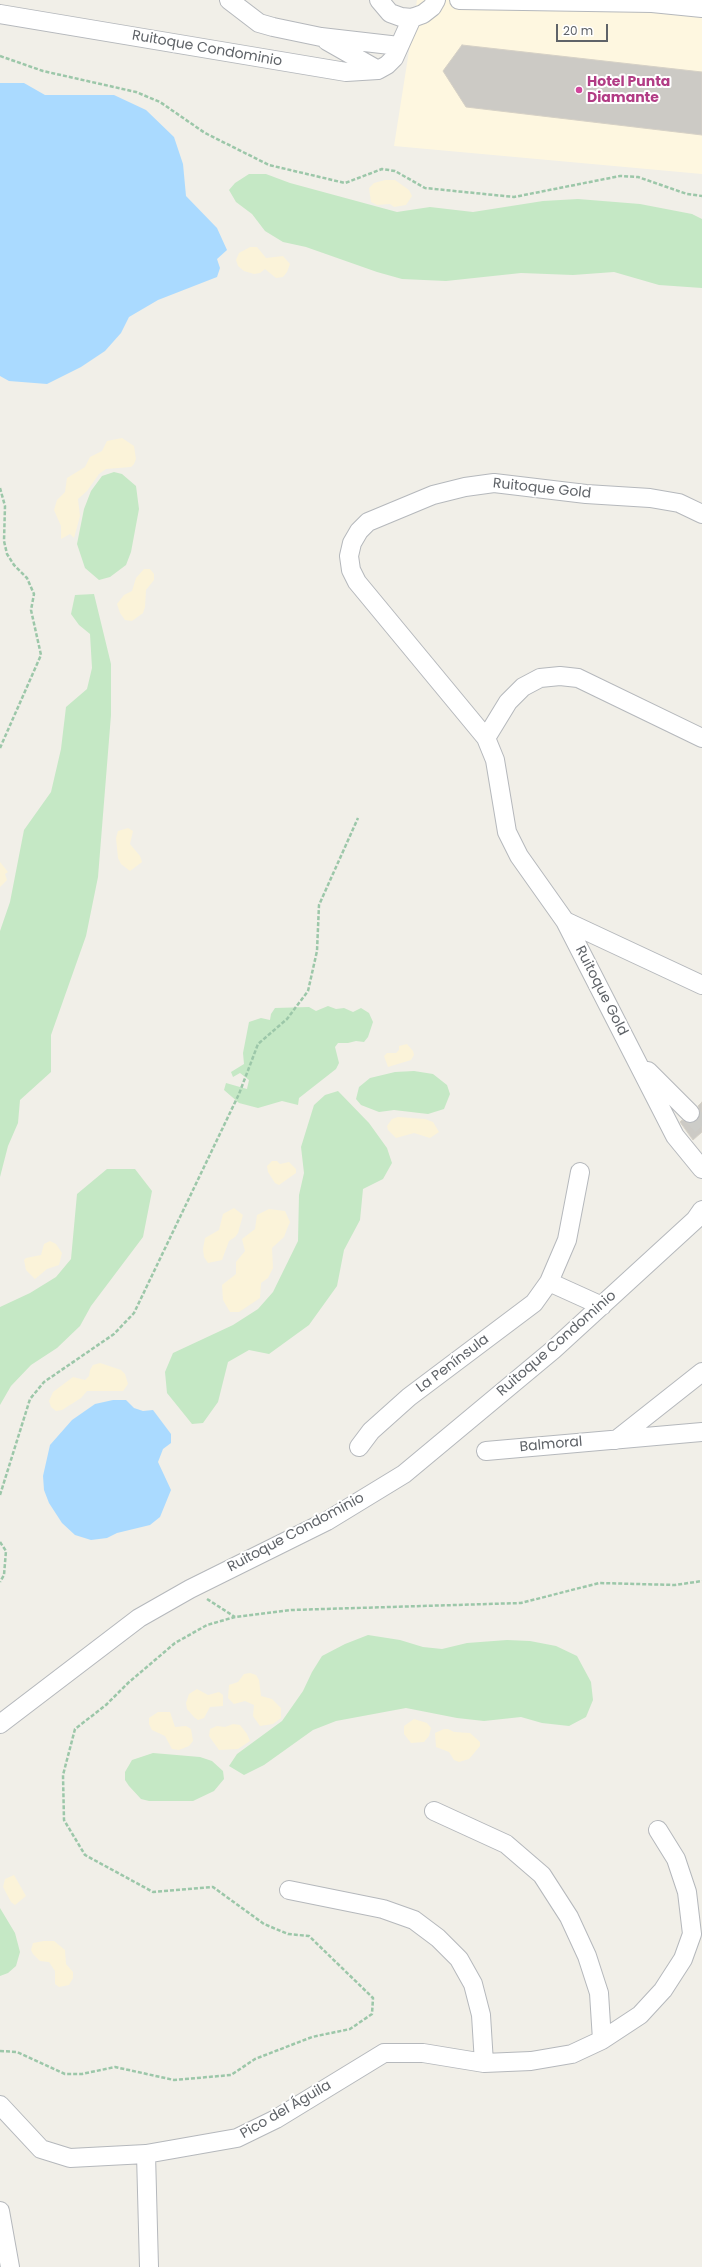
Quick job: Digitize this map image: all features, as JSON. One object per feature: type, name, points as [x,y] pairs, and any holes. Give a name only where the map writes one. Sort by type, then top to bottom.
[{"type":"street","points":[[229,0],[259,23],[321,37],[399,44]]},
{"type":"street","points":[[385,6],[400,17],[412,18],[423,14],[432,7],[436,0]]},
{"type":"street","points":[[459,0],[652,3],[702,8]]},
{"type":"street","points":[[385,6],[399,44]]},
{"type":"street","name":"Ruitoque Condominio","points":[[0,14],[346,72],[378,70]]},
{"type":"street","points":[[321,37],[378,70],[394,58],[412,18]]},
{"type":"street","name":"Ruitoque Gold","points":[[702,514],[679,503],[650,498],[586,494],[494,483],[465,487],[433,495],[368,522],[359,531],[352,543],[350,556],[351,570],[357,582],[486,738],[496,760],[507,832],[519,856],[565,921],[638,1061],[675,1136],[702,1169]]},
{"type":"street","points":[[486,738],[508,702],[523,687],[540,678],[560,676],[578,678],[702,738]]},
{"type":"street","name":"Ruitoque Gold","points":[[565,921],[702,985]]},
{"type":"street","name":"Ruitoque Gold","points":[[638,1061],[690,1113]]},
{"type":"street","name":"La Península","points":[[359,1447],[371,1431],[409,1397],[534,1303],[549,1282],[567,1240],[580,1172]]},
{"type":"street","name":"Ruitoque Condominio","points":[[0,1724],[139,1618],[190,1589],[327,1521],[404,1474],[553,1350],[695,1220],[702,1210]]},
{"type":"street","points":[[549,1282],[602,1306]]},
{"type":"street","points":[[616,1440],[702,1372]]},
{"type":"street","name":"Balmoral","points":[[486,1451],[702,1432]]},
{"type":"street","points":[[434,1811],[506,1844],[542,1875],[569,1917],[587,1956],[599,1992],[602,2040]]},
{"type":"street","name":"Pico del Águila","points":[[146,2154],[237,2138],[276,2119],[384,2053],[423,2053],[484,2063],[531,2061],[572,2054],[602,2040],[640,2015],[663,1990],[683,1959],[692,1934],[687,1892],[676,1859],[658,1830]]},
{"type":"street","points":[[289,1890],[383,1909],[414,1920],[438,1938],[459,1959],[472,1984],[481,2015],[484,2063]]},
{"type":"street","points":[[0,2105],[41,2149],[70,2158],[146,2154],[148,2267]]},
{"type":"street","points":[[0,2211],[10,2267]]},
{"type":"path","points":[[0,56],[43,71],[136,92],[160,102],[205,133],[269,165],[345,184],[382,169],[395,171],[425,188],[514,197],[620,176],[638,176],[687,194],[702,196]]},
{"type":"path","points":[[0,488],[5,506],[4,541],[7,554],[27,578],[34,594],[31,610],[41,655],[0,748]]},
{"type":"path","points":[[0,1495],[30,1399],[44,1382],[114,1334],[134,1313],[239,1094],[258,1044],[287,1019],[308,991],[317,951],[319,905],[358,818]]},
{"type":"path","points":[[0,1542],[6,1551],[4,1575],[0,1582]]},
{"type":"path","points":[[0,2051],[17,2052],[65,2074],[82,2074],[116,2067],[174,2080],[231,2075],[255,2059],[312,2037],[350,2029],[372,2014],[373,1998],[309,1936],[288,1934],[264,1924],[213,1887],[153,1892],[85,1855],[64,1820],[63,1775],[75,1728],[106,1705],[128,1683],[175,1643],[207,1625],[235,1617],[291,1610],[521,1603],[599,1583],[675,1585],[702,1581]]},
{"type":"path","points":[[190,1589],[235,1617]]},
{"type":"shaded area","points":[[417,0],[702,0],[702,174],[394,146]]},
{"type":"green space","points":[[249,174],[266,174],[290,183],[397,212],[430,207],[473,212],[543,201],[578,199],[640,204],[692,214],[702,219],[702,288],[659,285],[614,272],[573,275],[521,273],[446,281],[402,279],[377,272],[306,247],[283,242],[265,231],[252,214],[236,202],[229,190],[235,183]]},
{"type":"green space","points":[[114,472],[122,474],[136,486],[139,509],[131,552],[126,565],[110,577],[99,580],[85,568],[77,544],[84,509],[91,491],[102,476]]},
{"type":"green space","points":[[94,594],[111,664],[111,715],[98,877],[86,936],[51,1035],[51,1072],[20,1100],[18,1123],[8,1146],[0,1177],[0,931],[10,902],[24,830],[51,792],[61,749],[66,707],[87,689],[92,668],[90,634],[79,625],[71,614],[75,595]]},
{"type":"green space","points":[[328,1006],[336,1009],[344,1008],[353,1012],[361,1008],[369,1013],[373,1022],[368,1037],[364,1042],[356,1041],[338,1043],[335,1047],[339,1063],[336,1069],[299,1098],[298,1105],[282,1101],[258,1108],[239,1103],[224,1090],[226,1083],[247,1089],[249,1080],[240,1073],[233,1077],[231,1072],[244,1064],[243,1053],[249,1022],[261,1018],[270,1020],[271,1014],[275,1008],[309,1007],[316,1011]]},
{"type":"green space","points":[[414,1071],[433,1074],[447,1085],[450,1094],[444,1109],[428,1114],[394,1110],[379,1112],[361,1105],[356,1099],[359,1087],[370,1078],[395,1072]]},
{"type":"green space","points":[[338,1091],[369,1123],[387,1148],[392,1163],[383,1179],[363,1189],[360,1220],[344,1250],[337,1286],[309,1325],[269,1354],[249,1350],[228,1362],[218,1402],[203,1423],[192,1424],[167,1393],[165,1372],[173,1353],[233,1325],[258,1309],[273,1292],[298,1241],[299,1195],[304,1173],[301,1147],[314,1105],[325,1095]]},
{"type":"green space","points":[[107,1169],[135,1169],[152,1191],[143,1237],[91,1306],[80,1326],[57,1348],[31,1365],[11,1386],[0,1405],[0,1307],[30,1293],[56,1277],[71,1259],[77,1194]]},
{"type":"green space","points":[[368,1635],[400,1640],[423,1647],[442,1649],[467,1643],[507,1640],[530,1641],[556,1646],[577,1656],[591,1682],[593,1700],[586,1717],[569,1726],[542,1723],[521,1717],[484,1721],[457,1718],[406,1708],[336,1721],[313,1730],[264,1765],[244,1775],[229,1766],[237,1754],[282,1721],[303,1691],[322,1656],[345,1644]]},
{"type":"green space","points":[[153,1753],[200,1757],[212,1761],[223,1771],[224,1779],[214,1791],[193,1801],[149,1801],[141,1799],[125,1780],[125,1772],[132,1760]]},
{"type":"green space","points":[[0,1908],[15,1933],[20,1952],[16,1966],[8,1973],[0,1976]]},
{"type":"sand","points":[[385,180],[395,180],[409,190],[412,196],[406,205],[394,207],[390,204],[377,205],[371,202],[369,188],[374,183]]},
{"type":"sand","points":[[250,247],[257,247],[266,258],[283,256],[290,264],[287,272],[283,277],[276,278],[265,269],[260,273],[254,274],[244,271],[238,266],[236,260],[239,253]]},
{"type":"sand","points":[[122,438],[134,446],[136,459],[134,464],[131,467],[106,469],[99,474],[87,491],[78,499],[80,516],[74,538],[70,534],[61,539],[61,526],[54,510],[57,500],[65,492],[67,478],[85,467],[90,457],[102,451],[107,441]]},
{"type":"sand","points":[[144,569],[150,569],[154,574],[154,580],[146,590],[145,607],[143,613],[132,621],[125,620],[120,613],[117,604],[124,595],[132,591],[136,578]]},
{"type":"sand","points":[[128,828],[133,831],[130,844],[140,856],[142,862],[130,871],[121,864],[118,858],[116,838],[118,831]]},
{"type":"sand","points":[[0,862],[8,872],[5,874],[7,880],[0,887]]},
{"type":"sand","points":[[407,1044],[413,1051],[414,1055],[411,1060],[388,1067],[384,1056],[387,1053],[396,1053],[399,1050],[399,1046]]},
{"type":"sand","points":[[398,1117],[425,1119],[433,1122],[439,1132],[430,1138],[414,1133],[396,1138],[388,1130],[387,1126],[392,1119]]},
{"type":"sand","points":[[272,1161],[277,1161],[280,1164],[289,1162],[296,1169],[296,1173],[279,1185],[275,1183],[268,1172],[267,1166]]},
{"type":"sand","points":[[234,1208],[243,1215],[238,1233],[229,1241],[222,1260],[208,1263],[204,1257],[203,1249],[205,1238],[219,1230],[223,1214]]},
{"type":"sand","points":[[269,1209],[285,1211],[290,1222],[284,1237],[272,1248],[273,1268],[268,1278],[261,1283],[260,1298],[239,1312],[230,1312],[223,1300],[222,1285],[236,1274],[236,1262],[245,1251],[242,1239],[255,1229],[257,1215]]},
{"type":"sand","points":[[50,1241],[56,1244],[62,1253],[59,1265],[47,1269],[35,1279],[26,1270],[24,1260],[26,1258],[41,1255],[44,1244]]},
{"type":"sand","points":[[100,1363],[121,1370],[125,1374],[128,1384],[123,1391],[87,1391],[81,1398],[62,1410],[56,1411],[51,1407],[49,1401],[53,1392],[73,1377],[85,1380],[89,1376],[93,1365]]},
{"type":"sand","points":[[250,1673],[256,1675],[259,1680],[261,1696],[272,1699],[281,1708],[281,1718],[273,1724],[260,1726],[253,1716],[254,1705],[245,1701],[234,1704],[228,1698],[229,1685],[238,1682],[244,1674]]},
{"type":"sand","points":[[197,1689],[208,1695],[219,1692],[223,1695],[223,1706],[210,1707],[204,1718],[198,1720],[187,1709],[186,1703],[189,1694]]},
{"type":"sand","points":[[158,1712],[170,1712],[175,1727],[186,1726],[191,1729],[193,1741],[189,1746],[179,1750],[172,1749],[165,1736],[152,1730],[149,1724],[149,1718]]},
{"type":"sand","points":[[414,1719],[427,1723],[431,1728],[429,1736],[424,1742],[411,1743],[404,1734],[404,1726]]},
{"type":"sand","points":[[233,1724],[240,1725],[250,1741],[238,1749],[219,1750],[209,1736],[210,1729],[217,1726],[225,1727]]},
{"type":"sand","points":[[444,1729],[454,1732],[470,1733],[480,1742],[480,1746],[469,1759],[459,1762],[454,1760],[449,1752],[436,1747],[435,1733]]},
{"type":"sand","points":[[14,1875],[26,1896],[15,1905],[11,1902],[3,1887],[5,1879]]},
{"type":"sand","points":[[54,1941],[65,1950],[66,1964],[73,1972],[73,1978],[69,1985],[59,1987],[55,1984],[55,1971],[49,1962],[40,1961],[33,1954],[31,1950],[33,1943]]},
{"type":"water","points":[[0,83],[24,83],[45,95],[114,95],[146,110],[174,137],[183,164],[186,196],[217,228],[227,250],[217,259],[220,268],[217,277],[158,300],[129,317],[121,333],[105,351],[81,367],[47,384],[9,381],[0,376]]},
{"type":"water","points":[[113,1400],[126,1400],[134,1408],[143,1411],[153,1410],[171,1434],[171,1443],[163,1449],[158,1462],[171,1490],[160,1517],[150,1525],[117,1533],[107,1538],[91,1540],[75,1535],[62,1523],[49,1503],[44,1490],[43,1476],[50,1445],[72,1420],[95,1404]]},
{"type":"building","name":"Hotel Punta Diamante","points":[[462,45],[702,72],[702,135],[466,107],[443,71]]},
{"type":"building","points":[[702,1102],[702,1132],[693,1140],[680,1122],[682,1120],[692,1123],[697,1121],[700,1115],[698,1106]]},
{"type":"tunnel","points":[[690,1113],[702,1126]]},
{"type":"place","name":"Hotel Punta Diamante","points":[[579,90]]}]
